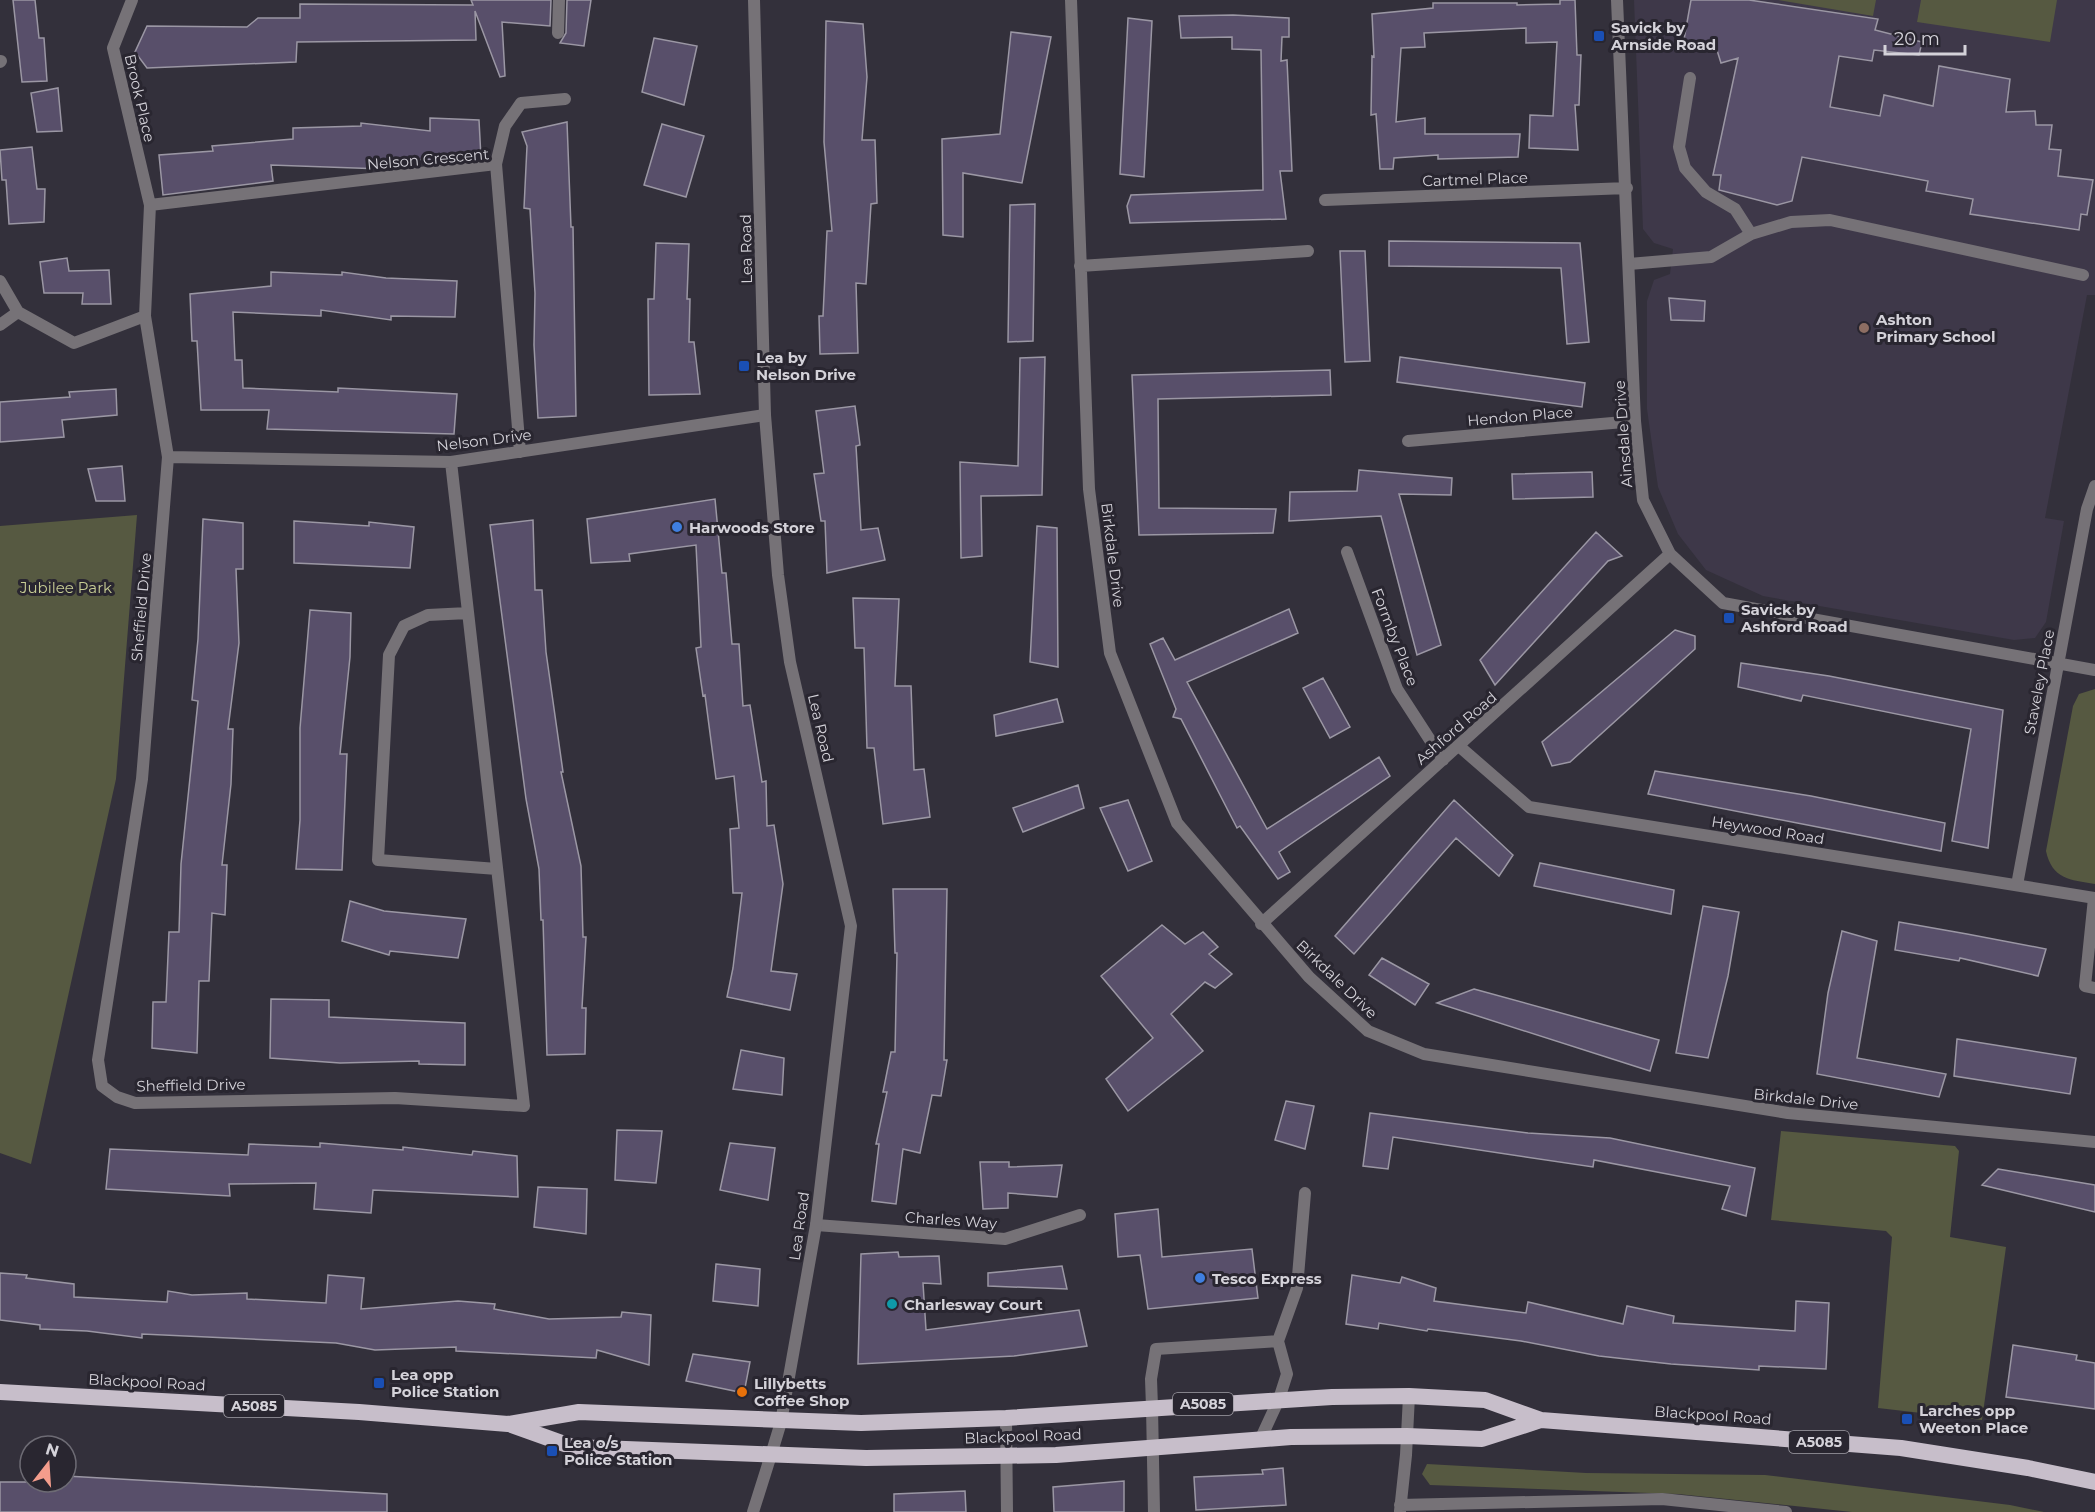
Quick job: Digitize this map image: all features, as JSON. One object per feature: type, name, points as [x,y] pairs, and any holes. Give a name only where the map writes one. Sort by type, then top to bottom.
[{"type":"highway","name":"Blackpool Road","points":[[0,1392],[359,1412],[508,1424],[579,1412],[861,1424],[1006,1418],[1280,1399],[1409,1396],[1485,1400],[1541,1420],[1901,1448],[2028,1467],[2095,1482]]},
{"type":"highway","name":"Blackpool Road","points":[[508,1424],[573,1447],[866,1458],[1056,1455],[1153,1446],[1260,1440],[1407,1436],[1482,1439],[1541,1420]]},
{"type":"street","name":"Brook Place","points":[[132,0],[113,48],[150,205]]},
{"type":"street","points":[[558,33],[559,0]]},
{"type":"street","name":"Lea Road","points":[[753,1512],[781,1422],[816,1225],[851,926],[790,662],[778,575],[765,415],[754,0]]},
{"type":"street","name":"Birkdale Drive","points":[[1071,0],[1089,489],[1110,654],[1177,823],[1261,924],[1309,977],[1368,1031],[1424,1054],[1788,1113],[2095,1142]]},
{"type":"street","name":"Ainsdale Drive","points":[[1617,0],[1627,188],[1635,421],[1643,500],[1670,554],[1723,603],[2095,670]]},
{"type":"street","points":[[1690,78],[1679,147],[1685,168],[1706,192],[1735,209],[1751,234]]},
{"type":"street","points":[[496,164],[505,126],[521,103],[566,99]]},
{"type":"street","name":"Nelson Crescent","points":[[150,205],[496,164],[520,452]]},
{"type":"street","name":"Cartmel Place","points":[[1325,200],[1627,188]]},
{"type":"street","name":"Sheffield Drive","points":[[150,205],[146,316],[168,457],[141,779],[98,1060],[102,1086],[117,1097],[135,1103],[395,1098],[524,1106],[451,462]]},
{"type":"street","points":[[1629,264],[1711,257],[1751,234],[1791,222],[1830,220],[2082,275]]},
{"type":"street","points":[[1080,266],[1308,251]]},
{"type":"street","points":[[0,281],[18,312],[74,343],[146,316]]},
{"type":"street","points":[[0,325],[18,312]]},
{"type":"street","name":"Nelson Drive","points":[[168,457],[451,462],[765,415]]},
{"type":"street","name":"Hendon Place","points":[[1408,441],[1635,421]]},
{"type":"street","name":"Staveley Place","points":[[2017,885],[2087,508],[2095,486]]},
{"type":"street","name":"Formby Place","points":[[1347,552],[1397,689],[1443,760]]},
{"type":"street","name":"Ashford Road","points":[[1261,924],[1460,747],[1670,554]]},
{"type":"street","points":[[468,613],[428,615],[404,626],[389,655],[378,860],[497,869]]},
{"type":"street","name":"Heywood Road","points":[[1460,747],[1529,807],[2094,898],[2085,986],[2095,988]]},
{"type":"street","points":[[1260,1440],[1280,1399],[1287,1374],[1278,1341],[1296,1288],[1305,1193]]},
{"type":"street","name":"Charles Way","points":[[816,1225],[1005,1239],[1080,1215]]},
{"type":"street","points":[[1154,1512],[1151,1379],[1156,1349],[1278,1341]]},
{"type":"street","points":[[1409,1396],[1400,1509],[1662,1499],[1786,1512]]},
{"type":"street","points":[[1006,1418],[1007,1512]]},
{"type":"shaded area","name":"Ashton Primary School","points":[[1634,0],[2095,0],[2095,295],[2087,295],[2045,518],[2064,521],[2046,622],[2035,638],[2014,640],[1763,596],[1706,570],[1678,534],[1658,487],[1647,409],[1647,301],[1654,280],[1670,274],[1673,249],[1654,243],[1643,229]]},
{"type":"green space","points":[[1778,0],[1876,0],[1873,16]]},
{"type":"green space","points":[[1921,0],[2057,0],[2050,42],[1917,22]]},
{"type":"green space","name":"Jubilee Park","points":[[137,515],[116,779],[31,1164],[0,1153],[0,526]]},
{"type":"green space","points":[[2095,689],[2095,884],[2070,879],[2058,873],[2046,851],[2073,706],[2079,694]]},
{"type":"green space","points":[[1781,1131],[1955,1146],[1959,1151],[1950,1237],[2006,1247],[1982,1420],[1878,1408],[1892,1237],[1886,1231],[1771,1220]]},
{"type":"green space","points":[[1427,1464],[1586,1473],[1765,1475],[2010,1505],[2044,1512],[1852,1512],[1678,1494],[1430,1485],[1422,1474]]},
{"type":"building","points":[[13,0],[35,0],[39,38],[44,38],[47,81],[22,82]]},
{"type":"building","points":[[471,0],[551,0],[550,26],[502,22],[505,76],[500,77],[475,11],[476,40],[297,42],[296,62],[147,68],[135,52],[147,26],[247,27],[258,18],[300,18],[300,4],[473,5]]},
{"type":"building","points":[[567,0],[591,0],[584,46],[560,43],[566,33]]},
{"type":"building","points":[[1560,0],[1575,0],[1577,55],[1581,55],[1579,105],[1575,105],[1578,150],[1529,148],[1530,115],[1553,116],[1557,42],[1526,43],[1526,28],[1424,33],[1425,47],[1401,48],[1396,122],[1425,118],[1425,134],[1520,134],[1518,157],[1438,159],[1438,155],[1394,158],[1393,169],[1380,169],[1376,114],[1371,115],[1372,56],[1374,57],[1372,14],[1433,8],[1433,3],[1560,4]]},
{"type":"building","points":[[1691,0],[1749,0],[1878,19],[1875,30],[1922,42],[1919,55],[1874,50],[1872,61],[1839,56],[1830,107],[1880,116],[1884,95],[1933,106],[1939,66],[2010,79],[2006,112],[2035,111],[2036,125],[2052,125],[2049,149],[2061,150],[2058,176],[2093,180],[2087,215],[2081,214],[2079,230],[1970,214],[1973,199],[1926,191],[1928,181],[1802,157],[1792,201],[1777,205],[1719,190],[1721,175],[1713,175],[1738,58],[1721,63],[1716,47],[1683,45]]},
{"type":"building","points":[[1233,15],[1289,18],[1289,37],[1282,37],[1281,61],[1287,60],[1292,171],[1280,171],[1286,219],[1130,223],[1127,206],[1131,195],[1263,190],[1261,50],[1232,49],[1232,37],[1181,38],[1179,16]]},
{"type":"building","points":[[1128,18],[1152,21],[1144,177],[1120,174]]},
{"type":"building","points":[[826,21],[863,24],[867,77],[862,140],[875,140],[877,203],[871,204],[866,284],[856,283],[858,353],[820,354],[819,316],[823,316],[827,231],[832,231],[824,142]]},
{"type":"building","points":[[1011,32],[1051,37],[1022,183],[963,173],[963,237],[943,235],[942,139],[1000,134]]},
{"type":"building","points":[[654,38],[697,46],[684,105],[642,92]]},
{"type":"building","points":[[58,88],[62,131],[37,132],[31,93]]},
{"type":"building","points":[[430,118],[479,120],[481,158],[407,160],[406,166],[383,169],[271,165],[273,181],[163,195],[159,155],[213,151],[212,146],[293,139],[293,128],[361,126],[361,123],[430,131]]},
{"type":"building","points":[[567,122],[571,227],[573,227],[576,416],[538,418],[530,209],[524,208],[527,146],[522,132]]},
{"type":"building","points":[[662,124],[704,136],[686,197],[644,185]]},
{"type":"building","points":[[32,147],[37,189],[45,189],[44,222],[9,224],[6,180],[2,180],[0,150]]},
{"type":"building","points":[[1035,204],[1033,341],[1008,342],[1010,205]]},
{"type":"building","points":[[1389,241],[1580,243],[1589,342],[1567,344],[1561,268],[1389,266]]},
{"type":"building","points":[[656,243],[689,244],[687,299],[690,299],[689,342],[694,342],[700,394],[649,395],[648,299],[654,299]]},
{"type":"building","points":[[1340,251],[1365,251],[1370,361],[1345,362]]},
{"type":"building","points":[[67,258],[69,271],[109,270],[111,304],[82,304],[83,293],[44,293],[40,262]]},
{"type":"building","points":[[271,272],[342,275],[342,272],[386,278],[457,281],[455,317],[391,316],[391,320],[321,310],[321,316],[233,312],[235,360],[242,360],[243,388],[338,392],[338,388],[457,394],[454,434],[267,429],[269,410],[201,410],[197,341],[192,341],[190,294],[271,286]]},
{"type":"building","points":[[1669,298],[1705,301],[1704,321],[1671,320]]},
{"type":"building","points":[[1045,357],[1042,495],[981,496],[982,556],[961,558],[960,462],[1018,466],[1020,358]]},
{"type":"building","points":[[1400,357],[1585,383],[1582,407],[1397,382]]},
{"type":"building","points":[[1330,370],[1331,395],[1158,399],[1159,508],[1276,509],[1273,533],[1139,535],[1132,375]]},
{"type":"building","points":[[116,389],[117,415],[62,420],[64,437],[0,442],[0,402],[70,397],[69,392]]},
{"type":"building","points":[[855,406],[860,445],[856,446],[861,530],[878,528],[885,560],[827,573],[825,521],[821,521],[814,474],[824,473],[816,411]]},
{"type":"building","points":[[122,466],[125,501],[96,501],[88,469]]},
{"type":"building","points":[[1359,470],[1452,478],[1451,495],[1399,494],[1441,645],[1417,655],[1381,516],[1289,521],[1290,492],[1357,491]]},
{"type":"building","points":[[1592,472],[1593,497],[1513,499],[1512,474]]},
{"type":"building","points":[[715,499],[722,573],[726,573],[732,644],[739,644],[743,706],[750,705],[762,782],[766,781],[767,826],[774,825],[783,884],[771,971],[797,974],[790,1010],[727,997],[742,893],[733,893],[730,829],[739,828],[734,776],[716,779],[705,695],[703,696],[696,648],[701,647],[696,545],[629,554],[630,561],[591,563],[587,519]]},
{"type":"building","points":[[203,519],[243,523],[243,569],[236,569],[239,643],[228,729],[233,729],[231,784],[222,865],[227,865],[225,915],[212,913],[209,981],[199,981],[197,1053],[152,1048],[153,1002],[166,1002],[169,932],[179,932],[181,864],[198,701],[192,700],[198,639]]},
{"type":"building","points":[[533,520],[535,590],[542,590],[546,652],[563,772],[561,772],[581,866],[583,937],[586,937],[582,1008],[586,1008],[585,1054],[547,1055],[543,920],[541,920],[539,869],[526,799],[490,525]]},
{"type":"building","points":[[294,521],[369,526],[369,522],[414,527],[410,568],[294,563]]},
{"type":"building","points":[[1037,526],[1057,528],[1058,667],[1030,662]]},
{"type":"building","points":[[1596,532],[1622,556],[1608,561],[1495,685],[1480,660]]},
{"type":"building","points":[[853,598],[899,599],[895,686],[911,686],[914,770],[924,769],[930,817],[883,824],[874,748],[867,748],[864,648],[855,648]]},
{"type":"building","points":[[1289,609],[1298,633],[1187,682],[1267,829],[1379,757],[1390,776],[1279,852],[1290,872],[1278,879],[1240,826],[1237,828],[1181,719],[1173,717],[1176,709],[1150,644],[1163,638],[1175,660]]},
{"type":"building","points":[[310,610],[351,613],[350,657],[340,754],[347,754],[342,870],[296,869],[300,820],[300,728]]},
{"type":"building","points":[[1675,630],[1695,636],[1695,649],[1570,762],[1552,766],[1542,742]]},
{"type":"building","points":[[1741,663],[1829,676],[2003,710],[1988,848],[1952,841],[1971,729],[1803,695],[1801,701],[1738,687]]},
{"type":"building","points":[[1323,678],[1350,727],[1330,738],[1303,688]]},
{"type":"building","points":[[1057,699],[1063,722],[996,736],[994,715]]},
{"type":"building","points":[[1655,771],[1811,796],[1945,823],[1941,851],[1648,794]]},
{"type":"building","points":[[1078,785],[1084,808],[1023,832],[1013,808]]},
{"type":"building","points":[[1128,800],[1152,861],[1128,871],[1100,808]]},
{"type":"building","points":[[1454,800],[1513,855],[1499,876],[1456,838],[1354,954],[1335,936]]},
{"type":"building","points":[[1540,863],[1674,890],[1671,914],[1534,886]]},
{"type":"building","points":[[893,889],[947,889],[944,1060],[947,1060],[941,1096],[932,1095],[920,1153],[903,1149],[896,1204],[872,1201],[879,1144],[876,1144],[887,1092],[883,1092],[891,1052],[895,1052],[897,953],[895,953]]},
{"type":"building","points":[[350,901],[384,911],[466,919],[458,958],[390,951],[389,955],[342,941]]},
{"type":"building","points":[[1703,906],[1739,912],[1728,976],[1708,1058],[1676,1053]]},
{"type":"building","points":[[1899,922],[2046,949],[2038,976],[1960,958],[1959,961],[1895,950]]},
{"type":"building","points":[[1162,925],[1185,944],[1203,932],[1218,947],[1209,954],[1232,974],[1215,988],[1205,982],[1171,1014],[1203,1051],[1128,1111],[1106,1079],[1153,1038],[1101,976]]},
{"type":"building","points":[[1842,931],[1877,941],[1857,1058],[1946,1074],[1939,1097],[1817,1074],[1828,993]]},
{"type":"building","points":[[1382,958],[1429,984],[1415,1005],[1369,975]]},
{"type":"building","points":[[1474,989],[1659,1040],[1650,1071],[1437,1003]]},
{"type":"building","points":[[271,999],[329,1000],[329,1017],[465,1023],[465,1065],[419,1064],[419,1061],[340,1063],[270,1058]]},
{"type":"building","points":[[1957,1039],[2076,1058],[2070,1094],[1954,1076]]},
{"type":"building","points":[[741,1050],[784,1058],[782,1095],[733,1089]]},
{"type":"building","points":[[1286,1101],[1314,1106],[1305,1149],[1275,1140]]},
{"type":"building","points":[[1370,1113],[1528,1133],[1610,1138],[1755,1168],[1746,1216],[1722,1209],[1730,1186],[1594,1160],[1593,1167],[1393,1137],[1388,1169],[1363,1166]]},
{"type":"building","points":[[617,1130],[662,1131],[656,1183],[615,1180]]},
{"type":"building","points":[[320,1143],[403,1150],[403,1147],[472,1155],[473,1151],[517,1156],[518,1197],[373,1190],[371,1213],[314,1209],[316,1183],[229,1184],[230,1196],[106,1189],[110,1149],[248,1155],[249,1144],[320,1147]]},
{"type":"building","points":[[730,1143],[775,1148],[768,1200],[720,1190]]},
{"type":"building","points":[[980,1162],[1009,1162],[1009,1167],[1062,1165],[1057,1197],[1008,1193],[1008,1208],[983,1209]]},
{"type":"building","points":[[1998,1169],[2095,1185],[2095,1212],[1982,1185]]},
{"type":"building","points":[[538,1187],[587,1189],[586,1234],[534,1227]]},
{"type":"building","name":"Tesco Express","points":[[1158,1209],[1162,1257],[1252,1249],[1258,1298],[1148,1309],[1140,1255],[1118,1257],[1115,1214]]},
{"type":"building","name":"Charlesway Court","points":[[898,1252],[899,1257],[939,1256],[941,1284],[923,1283],[926,1330],[1079,1310],[1087,1346],[1014,1356],[858,1364],[861,1254]]},
{"type":"building","points":[[716,1264],[760,1269],[758,1306],[713,1301]]},
{"type":"building","points":[[1062,1266],[1067,1289],[988,1286],[988,1273]]},
{"type":"building","points":[[0,1273],[27,1275],[26,1278],[74,1284],[74,1297],[167,1302],[168,1291],[192,1295],[247,1293],[247,1299],[326,1303],[328,1275],[364,1278],[361,1309],[458,1301],[495,1304],[494,1309],[549,1319],[621,1317],[622,1312],[651,1315],[649,1365],[597,1350],[596,1358],[456,1351],[456,1347],[375,1350],[336,1343],[142,1334],[142,1338],[87,1331],[40,1329],[40,1325],[0,1320]]},
{"type":"building","points":[[1352,1275],[1400,1283],[1402,1277],[1436,1288],[1434,1301],[1526,1313],[1528,1302],[1623,1324],[1627,1306],[1674,1316],[1673,1323],[1795,1331],[1796,1301],[1829,1303],[1826,1369],[1759,1366],[1759,1370],[1671,1364],[1599,1356],[1521,1341],[1428,1329],[1427,1331],[1379,1323],[1378,1329],[1346,1324]]},
{"type":"building","points":[[2013,1345],[2077,1355],[2076,1360],[2095,1363],[2095,1409],[2006,1397]]},
{"type":"building","points":[[693,1354],[750,1362],[744,1393],[686,1381]]},
{"type":"building","points":[[1283,1468],[1286,1505],[1196,1510],[1194,1477],[1263,1474],[1262,1470]]},
{"type":"building","points":[[78,1477],[387,1494],[387,1512],[0,1512],[0,1482],[18,1482],[18,1494],[78,1494]]},
{"type":"building","points":[[1124,1481],[1124,1512],[1054,1512],[1053,1487]]},
{"type":"building","points":[[965,1491],[966,1512],[894,1512],[894,1494]]},
{"type":"place","name":"Savick by Arnside Road","points":[[1599,36]]},
{"type":"place","name":"Ashton Primary School","points":[[1864,328]]},
{"type":"place","name":"Lea by Nelson Drive","points":[[744,366]]},
{"type":"place","name":"Harwoods Store","points":[[677,527]]},
{"type":"place","name":"Savick by Ashford Road","points":[[1729,618]]},
{"type":"place","name":"Tesco Express","points":[[1200,1278]]},
{"type":"place","name":"Charlesway Court","points":[[892,1304]]},
{"type":"place","name":"Lea opp Police Station","points":[[379,1383]]},
{"type":"place","name":"Lillybetts Coffee Shop","points":[[742,1392]]},
{"type":"place","name":"Larches opp Weeton Place","points":[[1907,1419]]},
{"type":"place","name":"Lea o/s Police Station","points":[[552,1451]]}]
